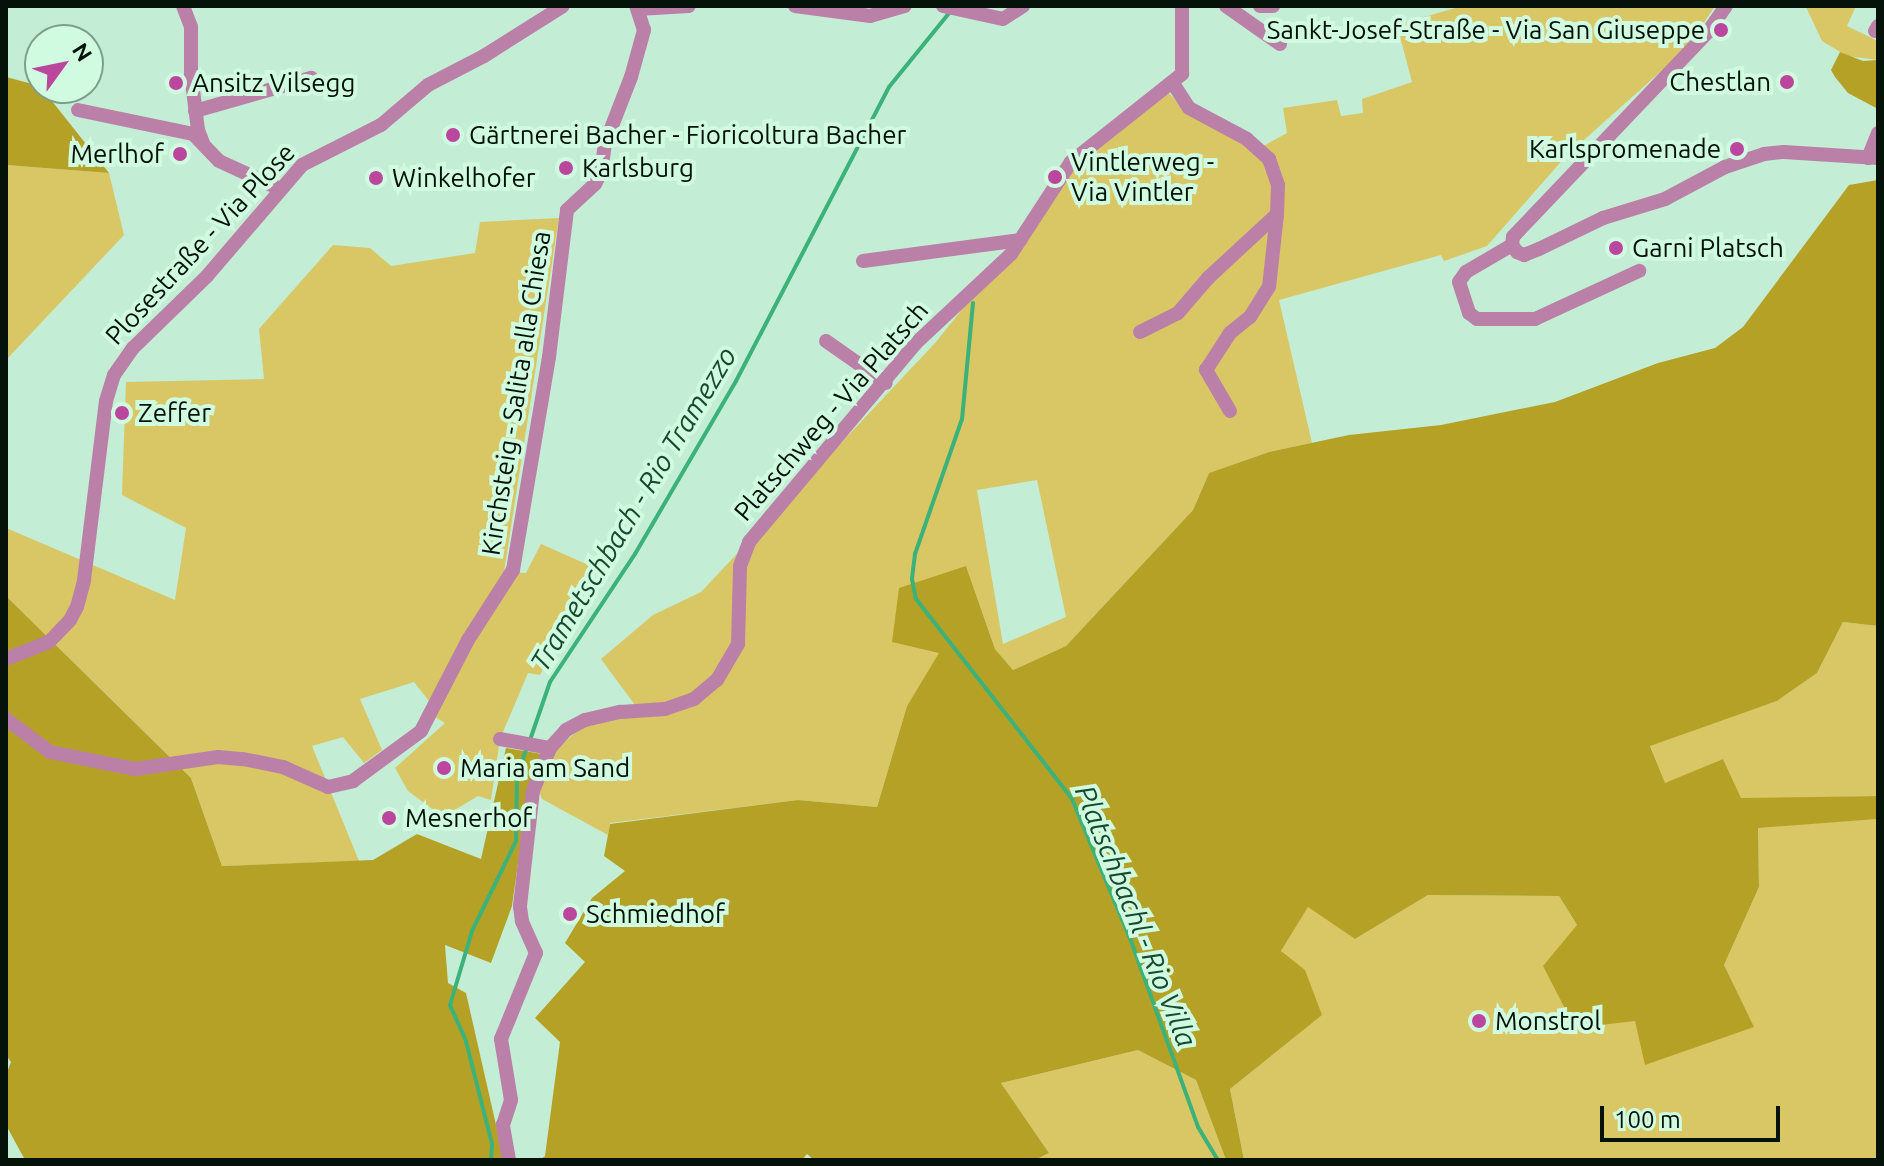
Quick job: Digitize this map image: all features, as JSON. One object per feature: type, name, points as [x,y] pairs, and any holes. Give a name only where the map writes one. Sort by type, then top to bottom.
[{"type":"street","points":[[183,6],[191,27],[195,111],[203,143]]},
{"type":"street","name":"Plosestraße - Via Plose","points":[[6,659],[49,642],[70,620],[77,607],[84,580],[106,401],[122,361],[207,276],[278,188],[317,154],[381,125],[428,85],[484,56],[563,6]]},
{"type":"street","points":[[637,8],[689,6]]},
{"type":"street","points":[[795,6],[870,16],[905,6]]},
{"type":"street","points":[[944,6],[1003,19],[1023,6]]},
{"type":"street","points":[[1182,6],[1184,68],[1173,83],[1189,108],[1247,139],[1269,159],[1278,185],[1269,287],[1250,317],[1230,333],[1206,370],[1230,411]]},
{"type":"street","points":[[1226,6],[1280,44]]},
{"type":"street","points":[[1260,6],[1273,6]]},
{"type":"street","points":[[1512,245],[1513,237],[1708,32],[1726,6]]},
{"type":"street","name":"Kirchsteig - Salita alla Chiesa","points":[[6,719],[50,752],[135,769],[218,757],[243,759],[283,767],[321,785],[336,787],[353,781],[399,749],[429,722],[468,640],[513,570],[549,357],[567,210],[595,184],[601,172],[605,144],[631,77],[644,30],[637,8]]},
{"type":"street","points":[[195,111],[311,78]]},
{"type":"street","name":"Platschweg - Via Platsch","points":[[546,747],[566,730],[585,720],[612,713],[665,709],[694,699],[717,680],[738,644],[740,566],[749,542],[926,332],[1011,254],[1071,162],[1173,83]]},
{"type":"street","points":[[78,110],[183,131],[203,143],[219,161],[278,188]]},
{"type":"street","points":[[1512,245],[1524,255],[1603,218],[1665,199],[1725,167],[1764,154],[1784,152],[1873,158],[1878,133]]},
{"type":"street","points":[[1140,332],[1178,313],[1208,278],[1277,214]]},
{"type":"street","points":[[863,261],[1021,240]]},
{"type":"street","points":[[1512,245],[1466,272],[1459,282],[1469,313],[1477,319],[1535,319],[1639,271]]},
{"type":"street","points":[[826,341],[886,383]]},
{"type":"street","points":[[506,740],[546,747],[533,791],[520,906],[522,921],[536,953],[502,1028],[501,1039],[511,1089],[503,1125],[509,1160]]},
{"type":"shaded area","points":[[1462,6],[1715,6],[1687,48],[1566,156],[1487,246],[1444,261],[1441,255],[1279,300],[1312,443],[1269,452],[1209,473],[1193,510],[1066,646],[1013,670],[995,649],[966,566],[940,653],[907,706],[877,807],[798,800],[610,823],[608,835],[542,799],[538,789],[555,750],[581,728],[635,705],[601,659],[653,615],[701,592],[936,342],[1080,161],[1169,93],[1185,111],[1256,150],[1287,133],[1283,108],[1337,100],[1341,116],[1363,113],[1362,99],[1412,82],[1397,25]],"holes":[[[1037,480],[1066,617],[1003,644],[977,490]]]},
{"type":"shaded area","points":[[1856,6],[1847,26],[1878,41],[1878,60],[1847,56],[1822,41],[1806,7]]},
{"type":"shaded area","points":[[1840,52],[1863,61],[1878,60],[1878,109],[1848,93],[1835,77],[1831,70]]},
{"type":"shaded area","points":[[6,77],[24,82],[24,104],[54,104],[109,173],[6,165]]},
{"type":"shaded area","points":[[6,165],[109,173],[124,235],[6,360]]},
{"type":"shaded area","points":[[1878,180],[1878,626],[1843,622],[1817,673],[1777,701],[1650,746],[1665,783],[1723,759],[1741,798],[1878,796],[1878,819],[1758,828],[1759,887],[1724,965],[1754,1027],[1645,1065],[1635,1021],[1575,1028],[1543,966],[1577,925],[1559,896],[1428,895],[1355,939],[1308,907],[1281,951],[1305,970],[1322,1015],[1230,1089],[1244,1160],[1226,1160],[1196,1080],[1138,1050],[1001,1083],[1049,1153],[1035,1160],[814,1160],[807,1154],[802,1160],[540,1160],[545,1156],[560,1042],[535,1018],[585,962],[565,943],[592,898],[625,871],[604,856],[610,824],[798,800],[877,807],[907,706],[939,653],[892,642],[899,588],[966,566],[995,649],[1013,670],[1066,646],[1193,510],[1209,473],[1269,452],[1349,435],[1441,425],[1555,402],[1658,363],[1715,348],[1743,327],[1849,185]]},
{"type":"shaded area","points":[[559,218],[504,572],[526,573],[541,544],[595,568],[540,675],[528,673],[500,739],[491,800],[478,796],[443,817],[408,791],[395,768],[445,723],[427,712],[429,701],[414,682],[360,699],[382,750],[364,763],[343,737],[312,746],[359,861],[222,866],[191,778],[6,596],[6,528],[175,600],[186,528],[122,495],[126,382],[264,379],[259,329],[333,245],[370,248],[391,266],[475,253],[480,222]]},
{"type":"shaded area","points":[[6,596],[191,778],[222,866],[373,860],[417,834],[481,859],[506,748],[542,754],[529,786],[512,906],[491,963],[445,945],[448,983],[466,993],[504,1160],[25,1160],[6,1125],[6,1075],[11,1062],[6,1055]]},
{"type":"shaded area","points":[[1843,622],[1878,626],[1878,796],[1741,799],[1723,759],[1665,784],[1650,745],[1777,701],[1817,673]]},
{"type":"shaded area","points":[[1878,819],[1878,1160],[1244,1160],[1230,1089],[1321,1015],[1281,951],[1308,906],[1355,939],[1428,895],[1559,896],[1636,1021],[1646,1064],[1753,1027],[1724,965],[1759,887],[1758,827]]},
{"type":"shaded area","points":[[1138,1050],[1196,1080],[1226,1160],[1035,1160],[1049,1153],[1001,1083]]},
{"type":"waterway","name":"Trametschbach - Rio Tramezzo","points":[[530,740],[550,682],[635,554],[736,381],[889,87],[950,12]]},
{"type":"waterway","name":"Platschbachl - Rio Villa","points":[[973,303],[962,419],[915,554],[912,579],[916,599],[1072,799],[1130,938],[1198,1127],[1218,1160]]},
{"type":"waterway","name":"Trametschbach - Rio Tramezzo","points":[[491,1160],[492,1144],[466,1041],[450,1005],[472,931],[516,841],[517,775],[527,748]]},
{"type":"place","name":"Sankt-Josef-Straße - Via San Giuseppe","points":[[1721,30]]},
{"type":"place","name":"Chestlan","points":[[1787,82]]},
{"type":"place","name":"Ansitz Vilsegg","points":[[176,83]]},
{"type":"place","name":"Gärtnerei Bacher - Fioricoltura Bacher","points":[[453,135]]},
{"type":"place","name":"Karlspromenade","points":[[1737,149]]},
{"type":"place","name":"Merlhof","points":[[180,154]]},
{"type":"place","name":"Karlsburg","points":[[566,168]]},
{"type":"place","name":"Vintlerweg - Via Vintler","points":[[1055,177]]},
{"type":"place","name":"Winkelhofer","points":[[376,178]]},
{"type":"place","name":"Garni Platsch","points":[[1616,248]]},
{"type":"place","name":"Zeffer","points":[[122,413]]},
{"type":"place","name":"Maria am Sand","points":[[444,768]]},
{"type":"place","name":"Mesnerhof","points":[[389,818]]},
{"type":"place","name":"Schmiedhof","points":[[570,914]]},
{"type":"place","name":"Monstrol","points":[[1479,1021]]}]
